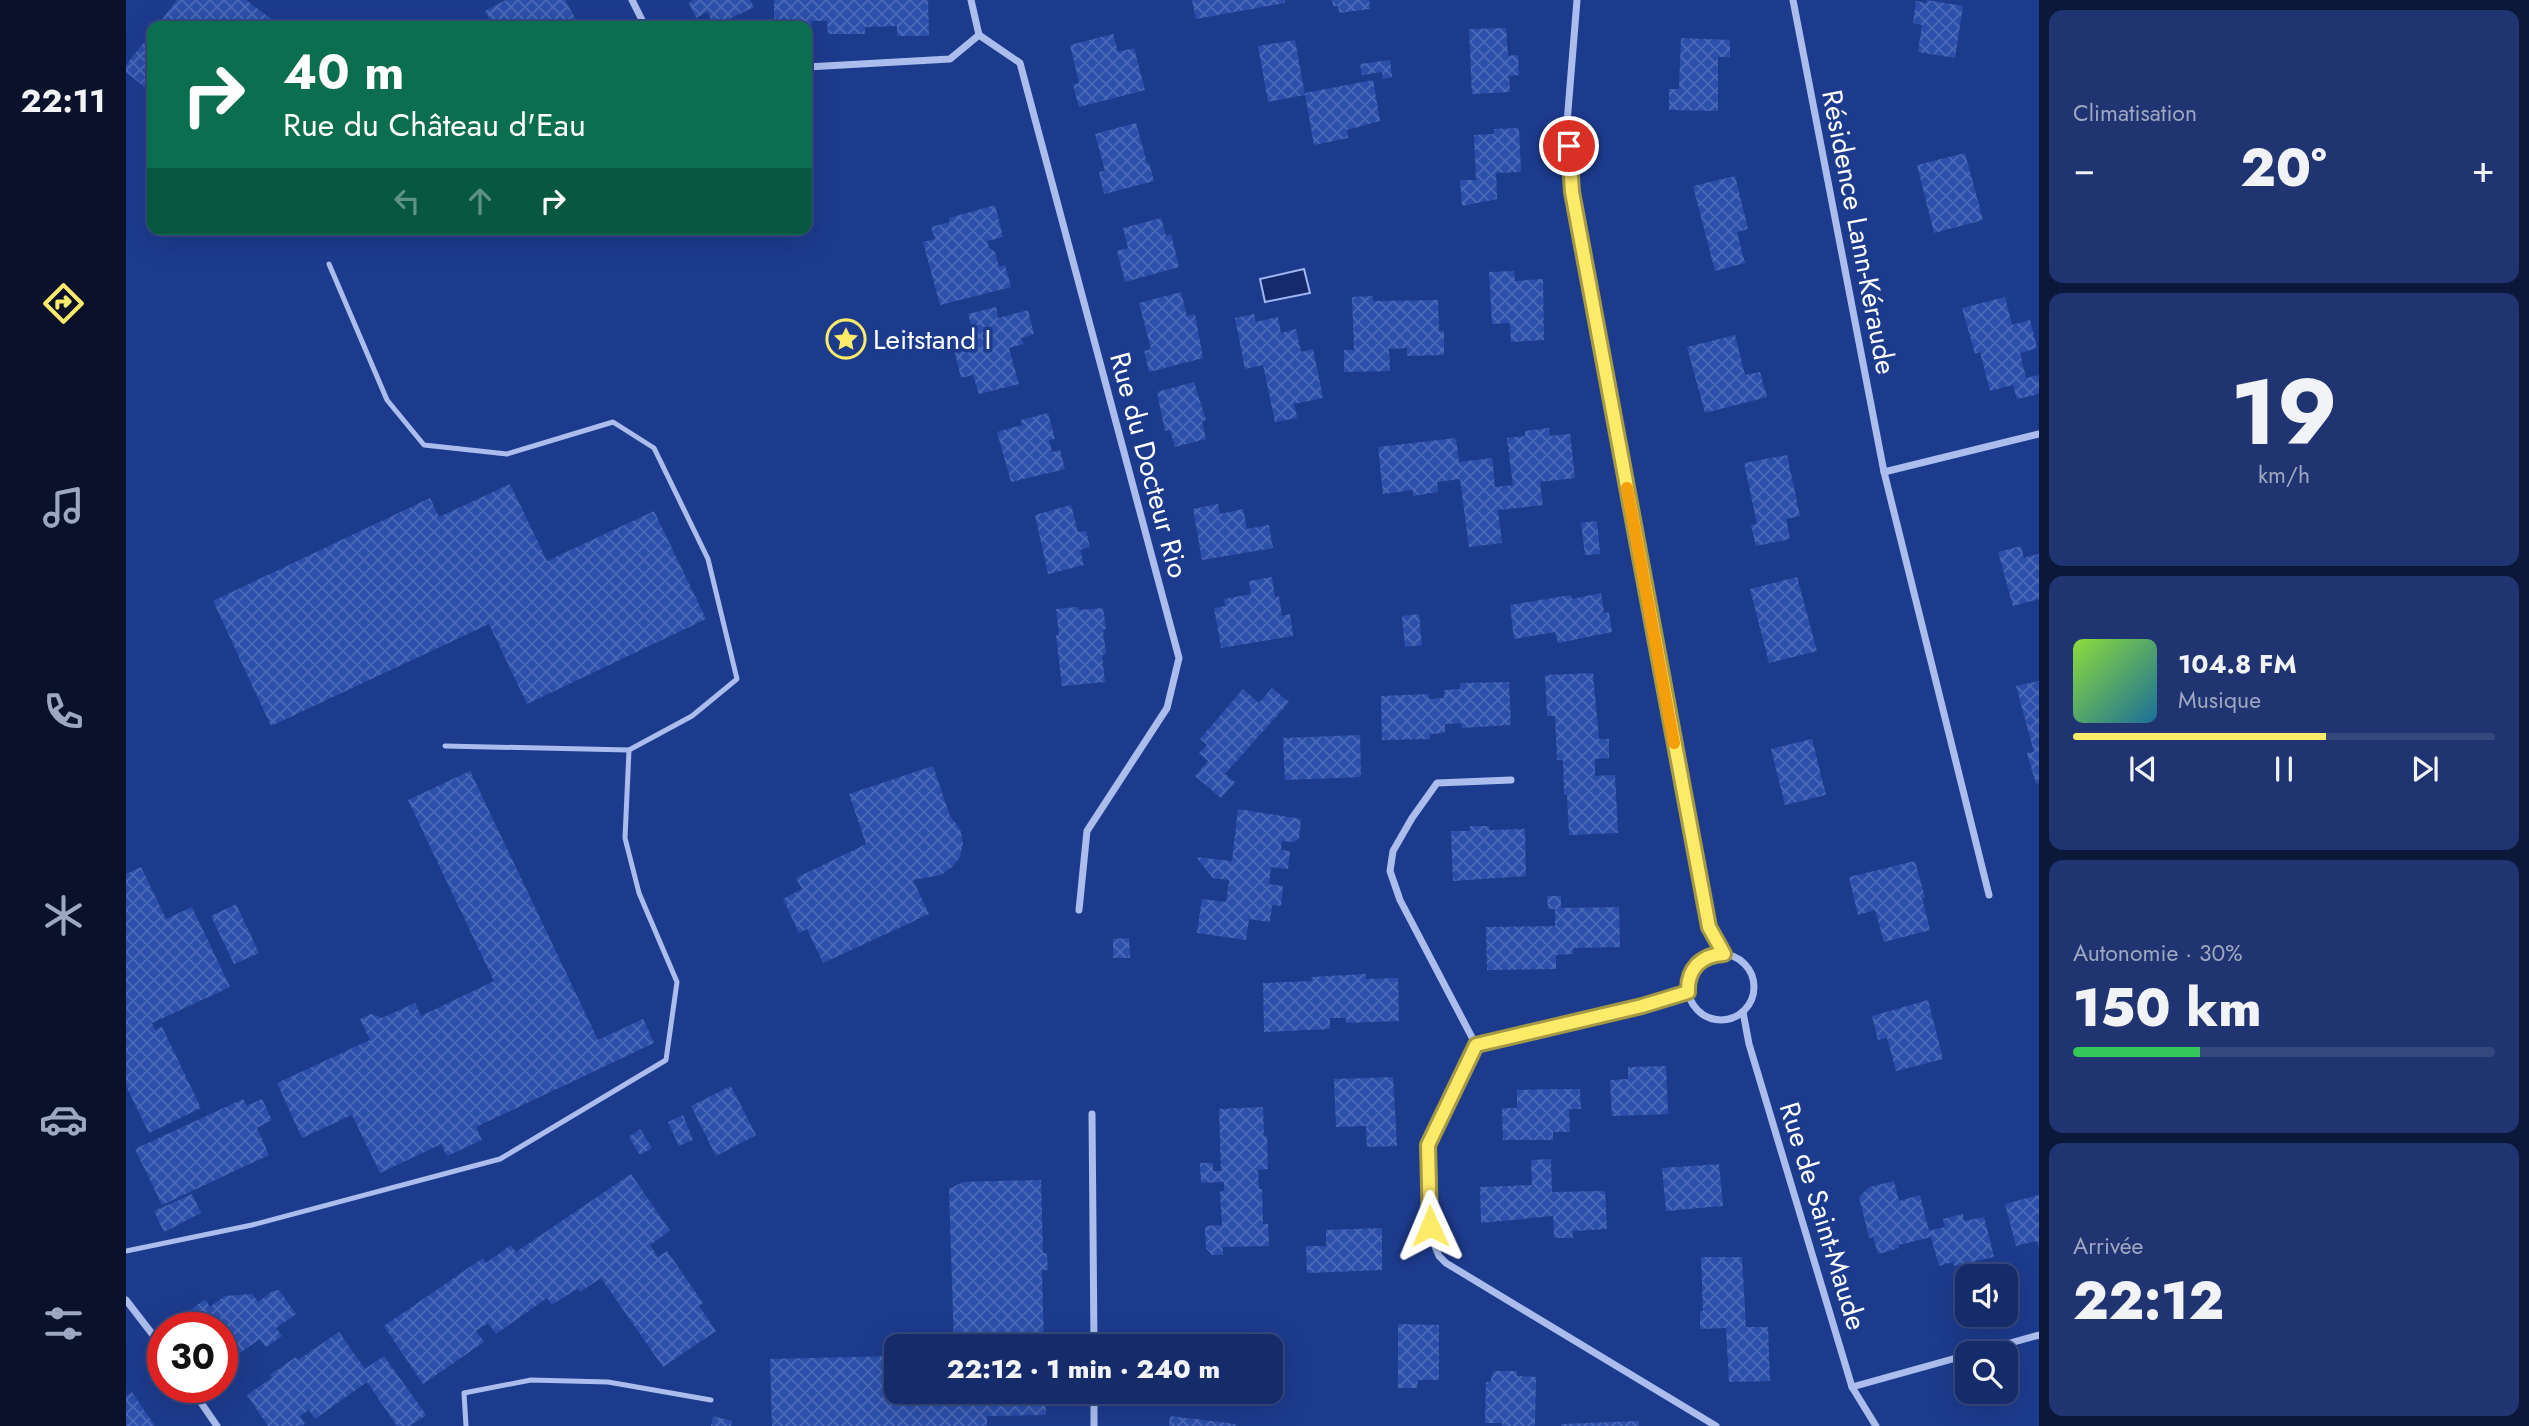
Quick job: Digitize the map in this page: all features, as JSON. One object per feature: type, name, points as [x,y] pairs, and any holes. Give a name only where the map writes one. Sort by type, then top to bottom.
[{"type":"street","points":[[632,0],[642,21]]},
{"type":"street","points":[[812,67],[950,59],[979,35],[971,0]]},
{"type":"street","points":[[1577,0],[1567,123],[1572,192],[1709,927],[1724,954]]},
{"type":"street","name":"Résidence Lann-Kéraude","points":[[1793,0],[1884,472],[1989,895]]},
{"type":"street","name":"Rue du Docteur Rio","points":[[979,35],[1020,63],[1179,658],[1167,708],[1087,831],[1079,910]]},
{"type":"street","points":[[1884,472],[2039,434]]},
{"type":"street","points":[[1476,1045],[1400,900],[1391,871],[1393,851],[1437,783],[1511,779]]},
{"type":"street","points":[[1724,954],[1744,963],[1754,982],[1754,993],[1743,1012],[1725,1020],[1705,1017],[1696,1010],[1688,992],[1687,982],[1696,964],[1704,958],[1724,954]]},
{"type":"street","points":[[1476,1045],[1642,1006],[1688,992]]},
{"type":"street","name":"Rue de Saint-Maude","points":[[1743,1012],[1749,1044],[1852,1387],[1876,1426]]},
{"type":"street","points":[[1476,1045],[1428,1145],[1431,1237],[1439,1256],[1446,1264],[1716,1426]]},
{"type":"street","points":[[1092,1114],[1094,1334]]},
{"type":"street","points":[[126,1300],[147,1327]]},
{"type":"street","points":[[2017,1341],[2039,1335]]},
{"type":"street","points":[[1852,1387],[1955,1358]]},
{"type":"street","points":[[201,1403],[217,1426]]},
{"type":"street","points":[[1094,1404],[1094,1426]]},
{"type":"lane","points":[[329,264],[387,400],[424,445],[507,454],[613,422],[654,448],[708,559],[737,679],[692,716],[629,750],[445,746]]},
{"type":"lane","points":[[126,1251],[252,1225],[500,1159],[666,1060],[677,982],[639,893],[625,838],[629,750]]},
{"type":"lane","points":[[466,1426],[464,1393],[531,1380],[608,1382],[711,1400]]},
{"type":"water","points":[[1304,269],[1310,293],[1265,302],[1260,279]]},
{"type":"building","points":[[177,0],[246,0],[273,21],[161,21]]},
{"type":"building","points":[[506,0],[565,0],[576,20],[491,21],[485,11]]},
{"type":"building","points":[[693,0],[750,0],[754,7],[725,21],[712,21],[707,12],[696,18],[689,3]]},
{"type":"building","points":[[774,0],[928,0],[929,36],[897,36],[897,26],[865,27],[865,34],[828,34],[827,21],[774,21]]},
{"type":"building","points":[[1192,0],[1285,0],[1285,3],[1196,19]]},
{"type":"building","points":[[1332,0],[1369,0],[1370,9],[1339,13],[1338,6],[1333,6]]},
{"type":"building","points":[[1927,0],[1963,6],[1955,58],[1918,52],[1922,25],[1913,23],[1916,1],[1927,3]]},
{"type":"building","points":[[1506,28],[1508,56],[1518,55],[1519,75],[1509,76],[1510,92],[1472,94],[1469,29]]},
{"type":"building","points":[[1113,34],[1118,52],[1134,48],[1145,90],[1079,107],[1073,85],[1079,83],[1070,45]]},
{"type":"building","points":[[147,38],[147,89],[126,72],[126,65]]},
{"type":"building","points":[[1681,38],[1730,40],[1730,57],[1718,57],[1718,111],[1669,110],[1669,89],[1679,89]]},
{"type":"building","points":[[1295,40],[1305,95],[1268,102],[1258,46]]},
{"type":"building","points":[[1390,60],[1392,77],[1383,79],[1382,72],[1362,75],[1360,64]]},
{"type":"building","points":[[1373,80],[1380,121],[1347,130],[1348,138],[1314,145],[1305,93]]},
{"type":"building","points":[[1136,123],[1154,181],[1104,194],[1099,172],[1105,171],[1095,134]]},
{"type":"building","points":[[1519,128],[1521,172],[1496,173],[1497,199],[1462,206],[1460,180],[1476,180],[1474,135],[1494,134],[1494,129]]},
{"type":"building","points":[[1965,153],[1983,220],[1934,233],[1917,165]]},
{"type":"building","points":[[1735,176],[1748,229],[1737,232],[1745,263],[1715,271],[1693,186]]},
{"type":"building","points":[[995,205],[1003,237],[987,241],[989,248],[995,252],[999,267],[1005,265],[1011,287],[940,305],[923,242],[935,239],[931,227],[950,222],[949,218]]},
{"type":"building","points":[[1161,218],[1166,236],[1171,234],[1179,267],[1125,282],[1117,251],[1128,248],[1123,228]]},
{"type":"building","points":[[1514,271],[1515,281],[1543,279],[1544,340],[1511,342],[1510,323],[1492,324],[1489,272]]},
{"type":"building","points":[[1181,292],[1187,316],[1195,314],[1203,358],[1149,372],[1144,351],[1151,349],[1139,303]]},
{"type":"building","points":[[1373,296],[1373,301],[1438,300],[1439,331],[1444,331],[1444,355],[1407,356],[1407,348],[1389,349],[1390,371],[1344,372],[1344,350],[1354,350],[1352,297]]},
{"type":"building","points":[[2005,297],[2012,325],[2030,320],[2037,348],[2020,353],[2026,378],[2039,375],[2039,394],[2017,399],[2013,385],[1990,391],[1980,352],[1975,354],[1962,308]]},
{"type":"building","points":[[996,307],[998,318],[1028,310],[1034,334],[1021,338],[1024,344],[1009,348],[1019,384],[979,394],[973,375],[961,378],[952,341],[974,335],[968,314]]},
{"type":"building","points":[[1254,314],[1256,322],[1278,317],[1281,333],[1296,329],[1301,352],[1313,349],[1323,398],[1294,404],[1297,418],[1275,422],[1263,365],[1245,369],[1235,318]]},
{"type":"building","points":[[1735,335],[1745,375],[1760,372],[1767,397],[1705,413],[1687,347]]},
{"type":"building","points":[[1194,382],[1206,420],[1202,421],[1206,439],[1175,447],[1170,430],[1165,431],[1157,392]]},
{"type":"building","points":[[1048,413],[1055,439],[1049,440],[1052,452],[1060,450],[1065,469],[1011,482],[997,432],[1022,425],[1021,420]]},
{"type":"building","points":[[1549,428],[1550,436],[1570,434],[1575,478],[1540,482],[1543,505],[1498,510],[1502,543],[1469,547],[1460,479],[1437,482],[1438,492],[1413,496],[1413,490],[1383,494],[1378,447],[1456,438],[1459,462],[1492,458],[1495,487],[1513,485],[1507,438],[1525,436],[1525,431]]},
{"type":"building","points":[[1787,455],[1800,516],[1786,519],[1790,539],[1756,546],[1751,525],[1757,524],[1744,463]]},
{"type":"building","points":[[510,484],[547,561],[654,511],[706,619],[527,704],[489,624],[271,726],[213,601],[430,498],[439,517]]},
{"type":"building","points":[[1218,504],[1220,514],[1243,509],[1247,529],[1269,525],[1273,548],[1202,560],[1193,509]]},
{"type":"building","points":[[1071,505],[1078,532],[1086,531],[1090,547],[1080,550],[1084,565],[1048,574],[1035,515]]},
{"type":"building","points":[[1597,521],[1600,554],[1585,555],[1581,523]]},
{"type":"building","points":[[2021,546],[2024,558],[2039,554],[2039,599],[2013,606],[1998,552]]},
{"type":"building","points":[[1272,577],[1282,616],[1290,614],[1293,636],[1221,648],[1214,608],[1225,606],[1224,599],[1251,594],[1249,581]]},
{"type":"building","points":[[1797,577],[1817,651],[1769,663],[1750,589]]},
{"type":"building","points":[[1601,593],[1604,613],[1609,612],[1612,632],[1558,643],[1555,632],[1514,639],[1510,605],[1571,595],[1572,599]]},
{"type":"building","points":[[1078,607],[1079,610],[1103,608],[1106,629],[1103,630],[1106,654],[1102,655],[1105,682],[1062,686],[1056,609]]},
{"type":"building","points":[[1419,614],[1422,645],[1405,647],[1402,616]]},
{"type":"building","points":[[1593,673],[1599,739],[1609,739],[1609,758],[1595,759],[1595,776],[1615,775],[1618,833],[1569,835],[1563,760],[1557,760],[1555,716],[1547,716],[1545,675]]},
{"type":"building","points":[[2039,681],[2039,783],[2036,784],[2027,753],[2034,752],[2016,686]]},
{"type":"building","points":[[1509,682],[1511,725],[1462,728],[1462,723],[1445,724],[1445,733],[1430,734],[1430,739],[1382,740],[1381,696],[1429,694],[1429,699],[1444,698],[1444,690],[1460,689],[1460,683]]},
{"type":"building","points":[[1272,688],[1289,702],[1225,774],[1235,782],[1221,798],[1195,776],[1208,761],[1199,753],[1207,745],[1200,739],[1243,689],[1259,703]]},
{"type":"building","points":[[1360,735],[1361,777],[1285,780],[1283,738]]},
{"type":"building","points":[[1812,739],[1826,795],[1785,805],[1771,749]]},
{"type":"building","points":[[933,766],[950,816],[960,829],[963,843],[960,857],[952,867],[941,875],[913,880],[929,914],[823,963],[807,929],[799,933],[783,899],[802,889],[796,878],[866,844],[849,794]]},
{"type":"building","points":[[470,771],[598,1040],[643,1019],[654,1043],[476,1127],[482,1140],[447,1156],[441,1144],[380,1173],[352,1115],[302,1138],[277,1083],[370,1040],[360,1019],[371,1014],[382,1018],[415,1003],[421,1016],[494,981],[408,800]]},
{"type":"building","points":[[1238,809],[1301,819],[1299,839],[1294,842],[1282,841],[1281,850],[1290,851],[1288,869],[1271,867],[1269,884],[1283,886],[1281,906],[1272,905],[1270,922],[1249,919],[1246,940],[1197,933],[1202,899],[1226,902],[1229,880],[1213,878],[1196,857],[1232,861]]},
{"type":"building","points":[[1470,826],[1489,826],[1489,830],[1525,829],[1526,876],[1453,881],[1451,831],[1470,831]]},
{"type":"building","points":[[1915,861],[1930,930],[1884,942],[1875,910],[1858,915],[1849,877]]},
{"type":"building","points":[[141,867],[166,919],[192,907],[230,987],[152,1023],[155,1030],[162,1027],[201,1108],[149,1133],[126,1086],[126,874]]},
{"type":"building","points":[[1547,896],[1561,896],[1561,908],[1619,907],[1620,947],[1573,948],[1573,954],[1556,955],[1556,969],[1487,970],[1486,927],[1555,926],[1555,909],[1548,909]]},
{"type":"building","points":[[236,904],[259,953],[234,964],[211,916]]},
{"type":"building","points":[[1129,938],[1130,958],[1113,958],[1113,939]]},
{"type":"building","points":[[1366,974],[1366,979],[1398,978],[1399,1021],[1346,1023],[1346,1018],[1330,1018],[1330,1029],[1264,1032],[1263,983],[1312,981],[1311,977]]},
{"type":"building","points":[[1928,1000],[1943,1059],[1896,1071],[1887,1038],[1878,1040],[1872,1016]]},
{"type":"building","points":[[1666,1066],[1668,1114],[1612,1116],[1610,1080],[1628,1079],[1628,1067]]},
{"type":"building","points":[[1393,1077],[1397,1146],[1367,1147],[1366,1126],[1336,1127],[1334,1079]]},
{"type":"building","points":[[731,1086],[756,1135],[716,1156],[691,1106]]},
{"type":"building","points":[[1580,1089],[1581,1109],[1569,1109],[1570,1132],[1553,1132],[1553,1140],[1503,1140],[1502,1108],[1517,1108],[1517,1090]]},
{"type":"building","points":[[243,1099],[247,1106],[262,1099],[272,1120],[257,1128],[269,1155],[162,1205],[135,1149]]},
{"type":"building","points":[[1263,1107],[1268,1169],[1258,1170],[1259,1189],[1262,1189],[1263,1224],[1268,1224],[1269,1246],[1223,1247],[1223,1255],[1212,1255],[1206,1248],[1205,1226],[1222,1225],[1220,1191],[1224,1191],[1224,1182],[1201,1183],[1200,1163],[1213,1163],[1213,1171],[1221,1171],[1219,1109]]},
{"type":"building","points":[[683,1115],[693,1140],[679,1146],[668,1122]]},
{"type":"building","points":[[640,1129],[652,1148],[640,1155],[629,1137]]},
{"type":"building","points":[[1551,1159],[1552,1192],[1605,1191],[1607,1229],[1573,1231],[1573,1238],[1554,1238],[1553,1216],[1481,1223],[1480,1187],[1532,1185],[1531,1160]]},
{"type":"building","points":[[1719,1164],[1723,1206],[1666,1211],[1662,1168]]},
{"type":"building","points":[[631,1174],[670,1231],[650,1245],[658,1257],[667,1251],[703,1303],[699,1306],[716,1331],[663,1367],[601,1278],[580,1292],[578,1288],[552,1305],[547,1298],[496,1334],[488,1323],[476,1331],[484,1342],[423,1384],[384,1326],[483,1258],[486,1263],[511,1245],[516,1252]]},
{"type":"building","points":[[1041,1180],[1043,1253],[1047,1253],[1048,1270],[1042,1270],[1044,1334],[954,1334],[949,1189],[963,1182]]},
{"type":"building","points":[[1894,1181],[1899,1201],[1920,1195],[1929,1231],[1945,1227],[1943,1219],[1963,1214],[1964,1221],[1984,1217],[1994,1257],[1954,1266],[1953,1262],[1939,1266],[1931,1237],[1899,1245],[1899,1248],[1878,1254],[1873,1237],[1869,1238],[1859,1197],[1869,1187]]},
{"type":"building","points":[[192,1194],[201,1213],[164,1232],[154,1211]]},
{"type":"building","points":[[2039,1195],[2039,1248],[2036,1241],[2016,1246],[2005,1204]]},
{"type":"building","points":[[1382,1228],[1382,1270],[1307,1273],[1306,1246],[1326,1246],[1326,1230]]},
{"type":"building","points":[[1701,1257],[1742,1257],[1746,1327],[1768,1327],[1770,1381],[1729,1382],[1726,1328],[1700,1329],[1700,1311],[1703,1311]]},
{"type":"building","points":[[279,1290],[296,1314],[276,1328],[282,1336],[266,1347],[260,1339],[238,1354],[238,1312],[189,1311],[205,1299],[210,1307],[225,1296],[252,1294],[258,1302],[273,1291]]},
{"type":"building","points":[[1398,1324],[1439,1325],[1439,1380],[1418,1380],[1417,1388],[1398,1388]]},
{"type":"building","points":[[339,1332],[365,1369],[384,1356],[426,1415],[410,1426],[397,1426],[367,1382],[315,1419],[309,1410],[300,1416],[305,1424],[302,1426],[268,1426],[247,1395],[296,1357],[298,1360]]},
{"type":"building","points":[[884,1356],[884,1404],[1046,1404],[1046,1415],[987,1416],[987,1426],[772,1426],[770,1359]]},
{"type":"building","points":[[1494,1371],[1517,1371],[1517,1376],[1536,1377],[1535,1426],[1485,1423],[1486,1382],[1490,1382]]},
{"type":"building","points":[[132,1392],[155,1426],[126,1426],[126,1396]]},
{"type":"building","points":[[713,1416],[732,1421],[731,1426],[711,1426]]},
{"type":"building","points":[[1170,1416],[1236,1424],[1169,1426]]},
{"type":"building","points":[[1639,1421],[1639,1426],[1561,1426],[1561,1424]]},
{"type":"slow traffic","points":[[1627,488],[1674,743]]},
{"type":"place","name":"Leitstand I","points":[[846,339]]},
{"type":"route","points":[[1430,1226],[1428,1145],[1476,1045],[1642,1006],[1688,992],[1687,982],[1696,964],[1714,954],[1724,954],[1709,927],[1572,192],[1569,146]]}]
